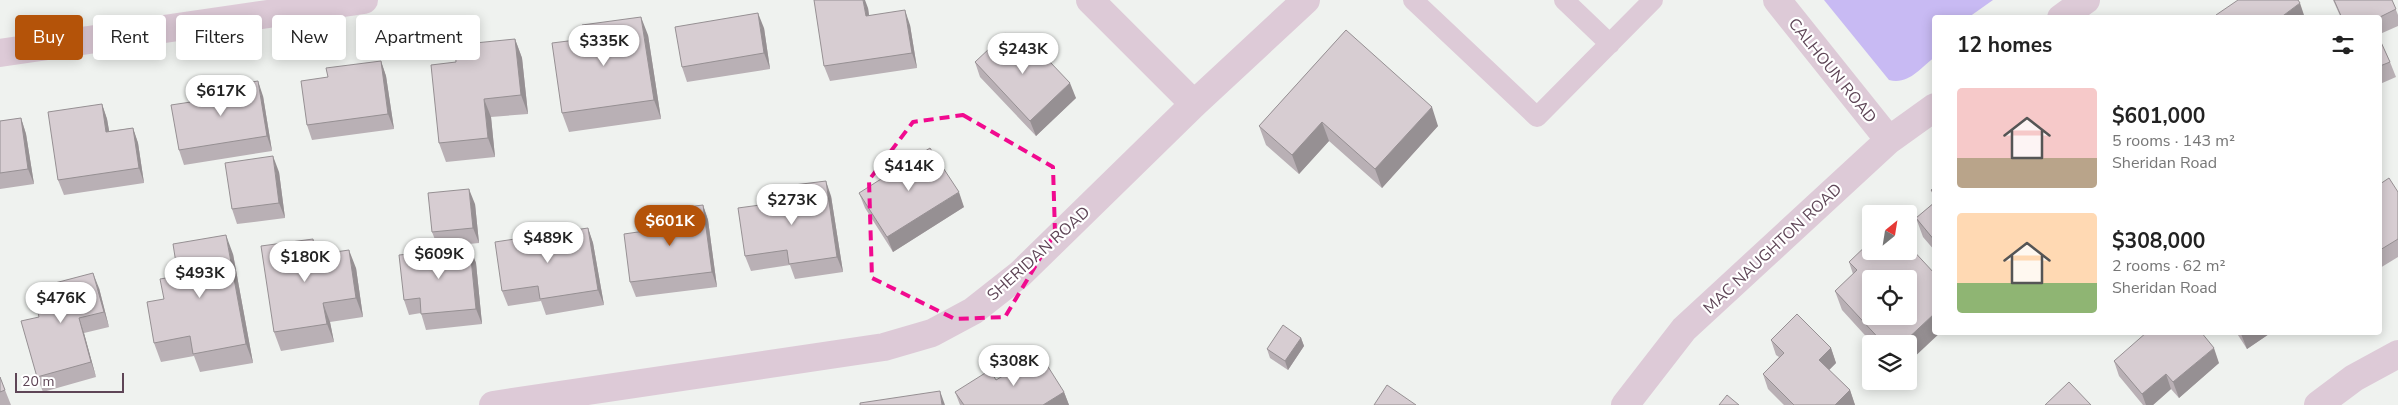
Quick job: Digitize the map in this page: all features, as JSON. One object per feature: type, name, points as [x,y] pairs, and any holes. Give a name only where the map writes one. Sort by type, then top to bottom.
[{"type":"street","points":[[0,53],[364,0]]},
{"type":"street","points":[[1090,0],[1194,104]]},
{"type":"street","name":"SHERIDAN ROAD","points":[[493,405],[884,347],[932,333],[973,311],[1020,274],[1194,104],[1306,0]]},
{"type":"street","name":"CALHOUN ROAD","points":[[1777,0],[1889,140]]},
{"type":"street","points":[[2065,15],[2086,0]]},
{"type":"street","name":"MAC NAUGHTON ROAD","points":[[1625,405],[1684,329],[1889,140],[1932,109]]},
{"type":"street","points":[[2318,405],[2354,378],[2398,354]]},
{"type":"lane","points":[[1414,0],[1537,118],[1652,0]]},
{"type":"lane","points":[[1564,0],[1610,44]]},
{"type":"highlighted area","points":[[963,115],[1053,167],[1055,233],[1005,317],[955,319],[872,278],[869,180],[913,122]]},
{"type":"shaded area","points":[[1824,0],[1993,0],[1972,15],[1932,15],[1932,59],[1908,78],[1896,81],[1889,80]]},
{"type":"building","points":[[814,0],[863,0],[866,16],[905,10],[912,53],[824,66]]},
{"type":"building","points":[[2238,0],[2298,0],[2300,3],[2284,15],[2216,15]]},
{"type":"building","points":[[2334,0],[2392,0],[2396,9],[2382,16],[2341,15]]},
{"type":"building","points":[[758,13],[764,53],[682,67],[675,27]]},
{"type":"building","points":[[641,17],[654,100],[562,113],[552,43],[584,39],[582,25]]},
{"type":"building","points":[[1346,30],[1432,107],[1375,169],[1322,122],[1292,155],[1259,126]]},
{"type":"building","points":[[1006,33],[1022,50],[1031,42],[1070,83],[1030,121],[975,62]]},
{"type":"building","points":[[515,39],[521,95],[484,99],[488,138],[439,143],[431,65],[456,62],[456,60],[480,60],[480,42]]},
{"type":"building","points":[[2382,44],[2390,62],[2382,65]]},
{"type":"building","points":[[381,61],[388,114],[307,125],[301,81],[328,77],[326,68]]},
{"type":"building","points":[[258,81],[267,136],[179,150],[171,105],[204,100],[202,90]]},
{"type":"building","points":[[102,104],[106,132],[133,128],[139,168],[58,180],[48,112]]},
{"type":"building","points":[[21,118],[28,169],[0,173],[0,121]]},
{"type":"building","points":[[930,148],[959,192],[887,237],[859,193]]},
{"type":"building","points":[[273,156],[279,203],[232,209],[225,163]]},
{"type":"building","points":[[2389,178],[2398,192],[2398,239],[2382,249],[2382,183]]},
{"type":"building","points":[[826,181],[837,257],[789,264],[787,250],[745,256],[738,208],[797,200],[794,185]]},
{"type":"building","points":[[469,189],[473,228],[432,232],[428,193]]},
{"type":"building","points":[[703,205],[712,272],[630,282],[624,234],[666,228],[663,210]]},
{"type":"building","points":[[1932,205],[1932,237],[1918,220],[1918,216]]},
{"type":"building","points":[[588,228],[598,290],[540,299],[538,286],[502,291],[495,242]]},
{"type":"building","points":[[226,235],[246,344],[193,354],[190,336],[154,343],[147,302],[164,299],[160,279],[178,276],[173,244]]},
{"type":"building","points":[[313,239],[315,255],[349,250],[356,298],[323,303],[327,324],[274,332],[261,246]]},
{"type":"building","points":[[470,248],[476,309],[421,314],[420,298],[404,300],[399,255]]},
{"type":"building","points":[[1862,250],[1862,260],[1918,260],[1918,256],[1932,271],[1932,316],[1912,335],[1876,335],[1866,325],[1917,325],[1917,270],[1862,270],[1862,320],[1835,291],[1857,270],[1849,262]]},
{"type":"building","points":[[93,273],[104,312],[79,318],[91,362],[37,377],[21,321],[39,317],[32,289]]},
{"type":"building","points":[[1797,314],[1831,348],[1819,360],[1850,390],[1835,405],[1794,405],[1763,374],[1784,353],[1771,340]]},
{"type":"building","points":[[1283,325],[1301,338],[1285,361],[1267,349]]},
{"type":"building","points":[[2144,335],[2203,335],[2214,348],[2173,382],[2166,374],[2142,394],[2114,361]]},
{"type":"building","points":[[1040,354],[1064,392],[1043,405],[964,405],[955,392],[990,370],[996,380]]},
{"type":"building","points":[[0,377],[5,390],[0,392]]},
{"type":"building","points":[[2069,382],[2091,405],[2045,405]]},
{"type":"building","points":[[1387,385],[1416,405],[1374,405]]},
{"type":"building","points":[[940,391],[942,405],[860,405],[860,403]]},
{"type":"building","points":[[1727,395],[1739,405],[1719,405]]}]
